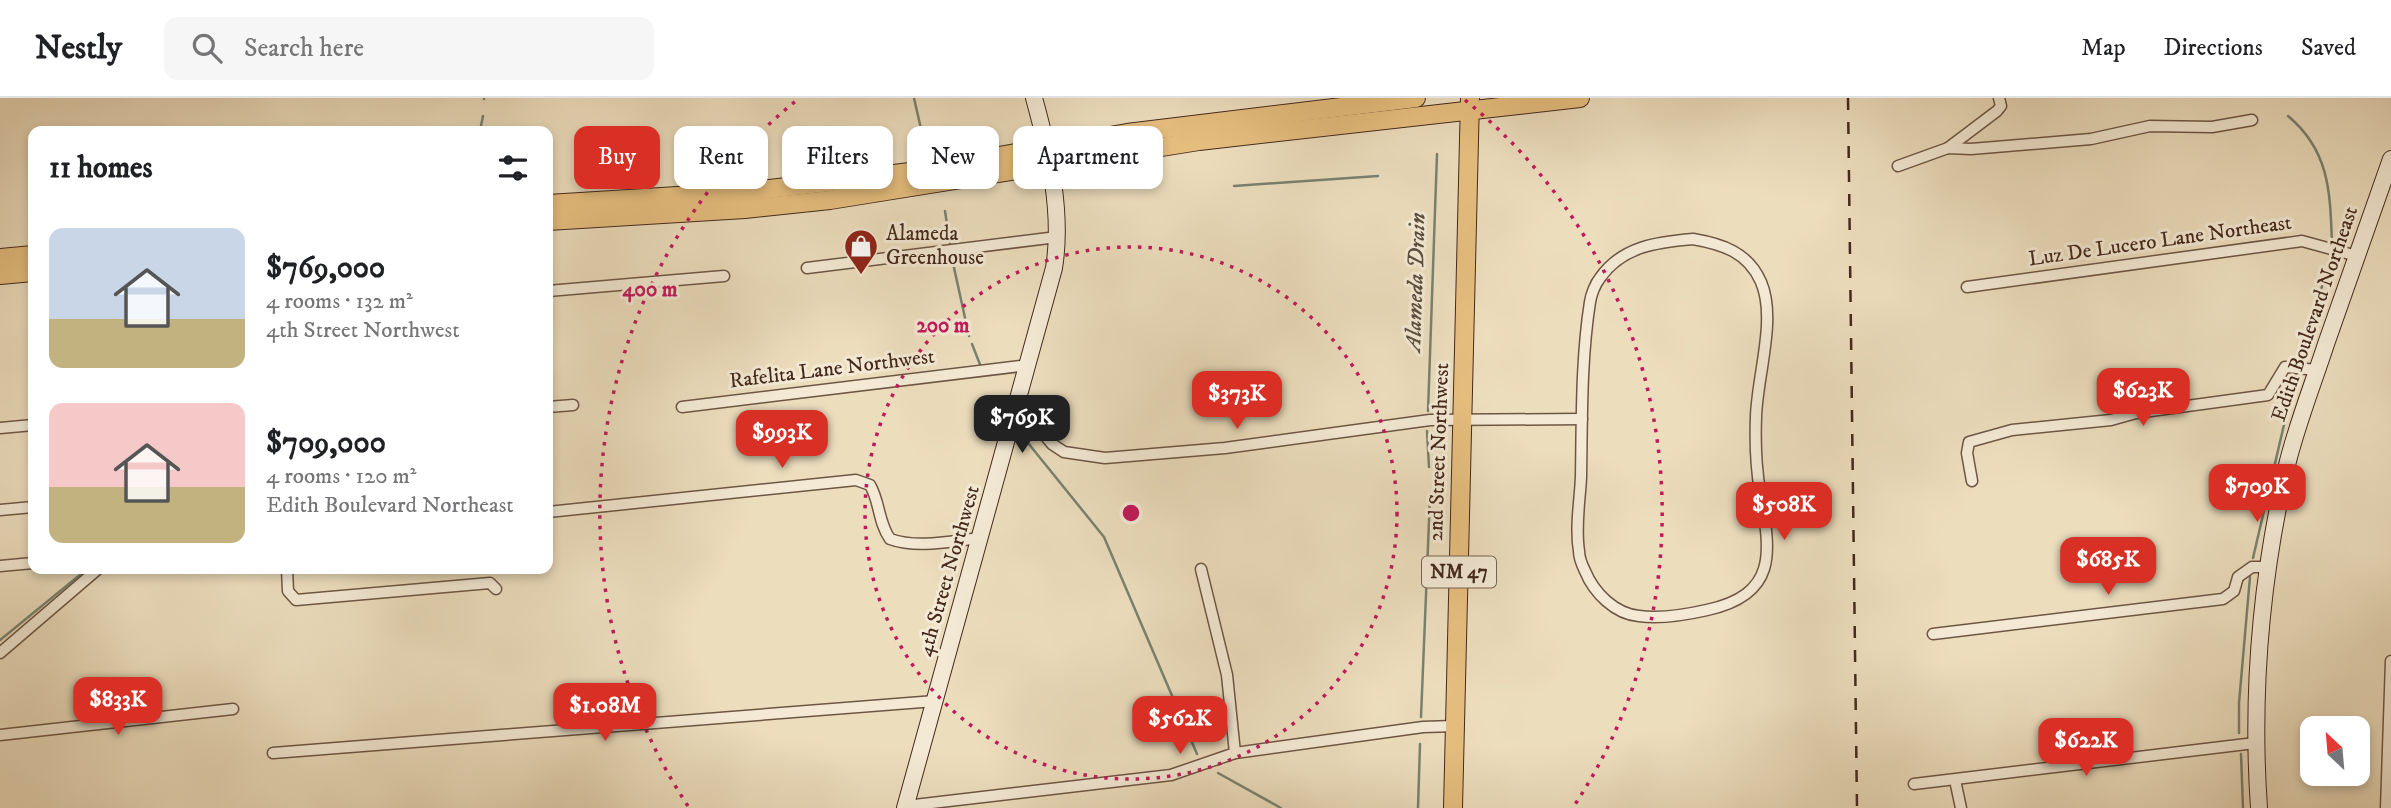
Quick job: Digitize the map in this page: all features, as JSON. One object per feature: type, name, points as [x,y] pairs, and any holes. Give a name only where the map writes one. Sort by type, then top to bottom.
[{"type":"main road","name":"4th Street Northwest","points":[[1034,98],[1041,126]]},
{"type":"main road","points":[[1163,131],[1195,124],[1416,98]]},
{"type":"main road","points":[[1163,144],[1469,104],[1580,98]]},
{"type":"main road","name":"2nd Street Northwest","points":[[1453,808],[1469,104]]},
{"type":"main road","points":[[553,204],[742,192],[1013,159]]},
{"type":"main road","name":"Edith Boulevard Northeast","points":[[2259,808],[2255,743],[2259,645],[2269,567],[2288,463],[2317,370],[2391,159]]},
{"type":"main road","points":[[553,222],[745,209],[830,200],[1013,162]]},
{"type":"main road","name":"4th Street Northwest","points":[[906,807],[1055,268],[1057,237],[1052,189]]},
{"type":"main road","points":[[0,258],[28,255]]},
{"type":"main road","points":[[0,275],[28,272]]},
{"type":"street","points":[[1898,166],[1948,148],[1997,111],[2001,106],[1999,98]]},
{"type":"street","points":[[1948,148],[1971,149],[2091,139],[2150,125],[2212,127],[2252,120]]},
{"type":"street","points":[[807,268],[1057,237]]},
{"type":"street","points":[[1693,239],[1717,243],[1750,263],[1765,293],[1768,318],[1757,387],[1756,461],[1768,525],[1769,549],[1758,583],[1741,598],[1721,607],[1682,615],[1638,617],[1618,610],[1600,595],[1585,572],[1578,551],[1582,419],[1590,300],[1598,279],[1612,263],[1631,250],[1656,243],[1693,239]]},
{"type":"street","name":"Luz De Lucero Lane Northeast","points":[[1967,287],[2302,241],[2357,256]]},
{"type":"street","points":[[553,291],[724,276]]},
{"type":"street","name":"Rafelita Lane Northwest","points":[[682,407],[1029,365]]},
{"type":"street","points":[[1972,481],[1966,453],[1969,442],[2012,430],[2111,420],[2136,413],[2268,395],[2285,367],[2317,370]]},
{"type":"street","points":[[1018,403],[1052,444],[1064,452],[1105,458],[1225,449],[1430,420],[1582,419]]},
{"type":"street","points":[[553,407],[573,405]]},
{"type":"street","points":[[0,428],[28,425]]},
{"type":"street","points":[[553,511],[856,480],[870,485],[877,497],[881,522],[890,539],[902,543],[929,544],[980,538]]},
{"type":"street","points":[[0,510],[28,507]]},
{"type":"street","points":[[0,566],[28,563]]},
{"type":"street","points":[[1933,634],[2223,599],[2234,591],[2238,577],[2252,567],[2269,567]]},
{"type":"street","points":[[1201,569],[1227,675],[1235,754]]},
{"type":"street","points":[[0,653],[89,574]]},
{"type":"street","points":[[286,574],[288,591],[296,600],[490,583],[496,589]]},
{"type":"street","points":[[2386,808],[2391,661]]},
{"type":"street","points":[[273,753],[935,701]]},
{"type":"street","points":[[0,735],[233,709]]},
{"type":"street","points":[[906,807],[1171,775],[1235,754],[1423,727],[1454,726]]},
{"type":"street","points":[[1914,784],[2228,744],[2255,743]]},
{"type":"street","points":[[1955,780],[1961,808]]},
{"type":"waterway","points":[[914,98],[920,126]]},
{"type":"waterway","points":[[481,126],[483,116]]},
{"type":"waterway","points":[[2288,116],[2302,129],[2320,158],[2328,190],[2332,243]]},
{"type":"waterway","name":"Alameda Drain","points":[[1428,411],[1437,154]]},
{"type":"waterway","points":[[1234,186],[1378,176]]},
{"type":"waterway","points":[[945,211],[950,244]]},
{"type":"waterway","points":[[951,254],[969,336]]},
{"type":"waterway","points":[[2301,357],[2315,305],[2332,260]]},
{"type":"waterway","points":[[972,344],[981,367]]},
{"type":"waterway","points":[[2253,558],[2296,373]]},
{"type":"waterway","points":[[1427,431],[1429,467]]},
{"type":"waterway","points":[[1024,438],[1104,537],[1197,754]]},
{"type":"waterway","name":"Alameda Drain","points":[[1421,717],[1430,497]]},
{"type":"waterway","points":[[0,640],[81,574]]},
{"type":"waterway","points":[[2239,733],[2239,703],[2250,577]]},
{"type":"waterway","name":"Alameda Drain","points":[[1418,808],[1420,744]]},
{"type":"waterway","points":[[2241,754],[2243,808]]},
{"type":"waterway","points":[[1218,773],[1281,808]]},
{"type":"railway","points":[[1848,98],[1857,808]]},
{"type":"place","name":"Alameda Greenhouse","points":[[861,276]]}]
